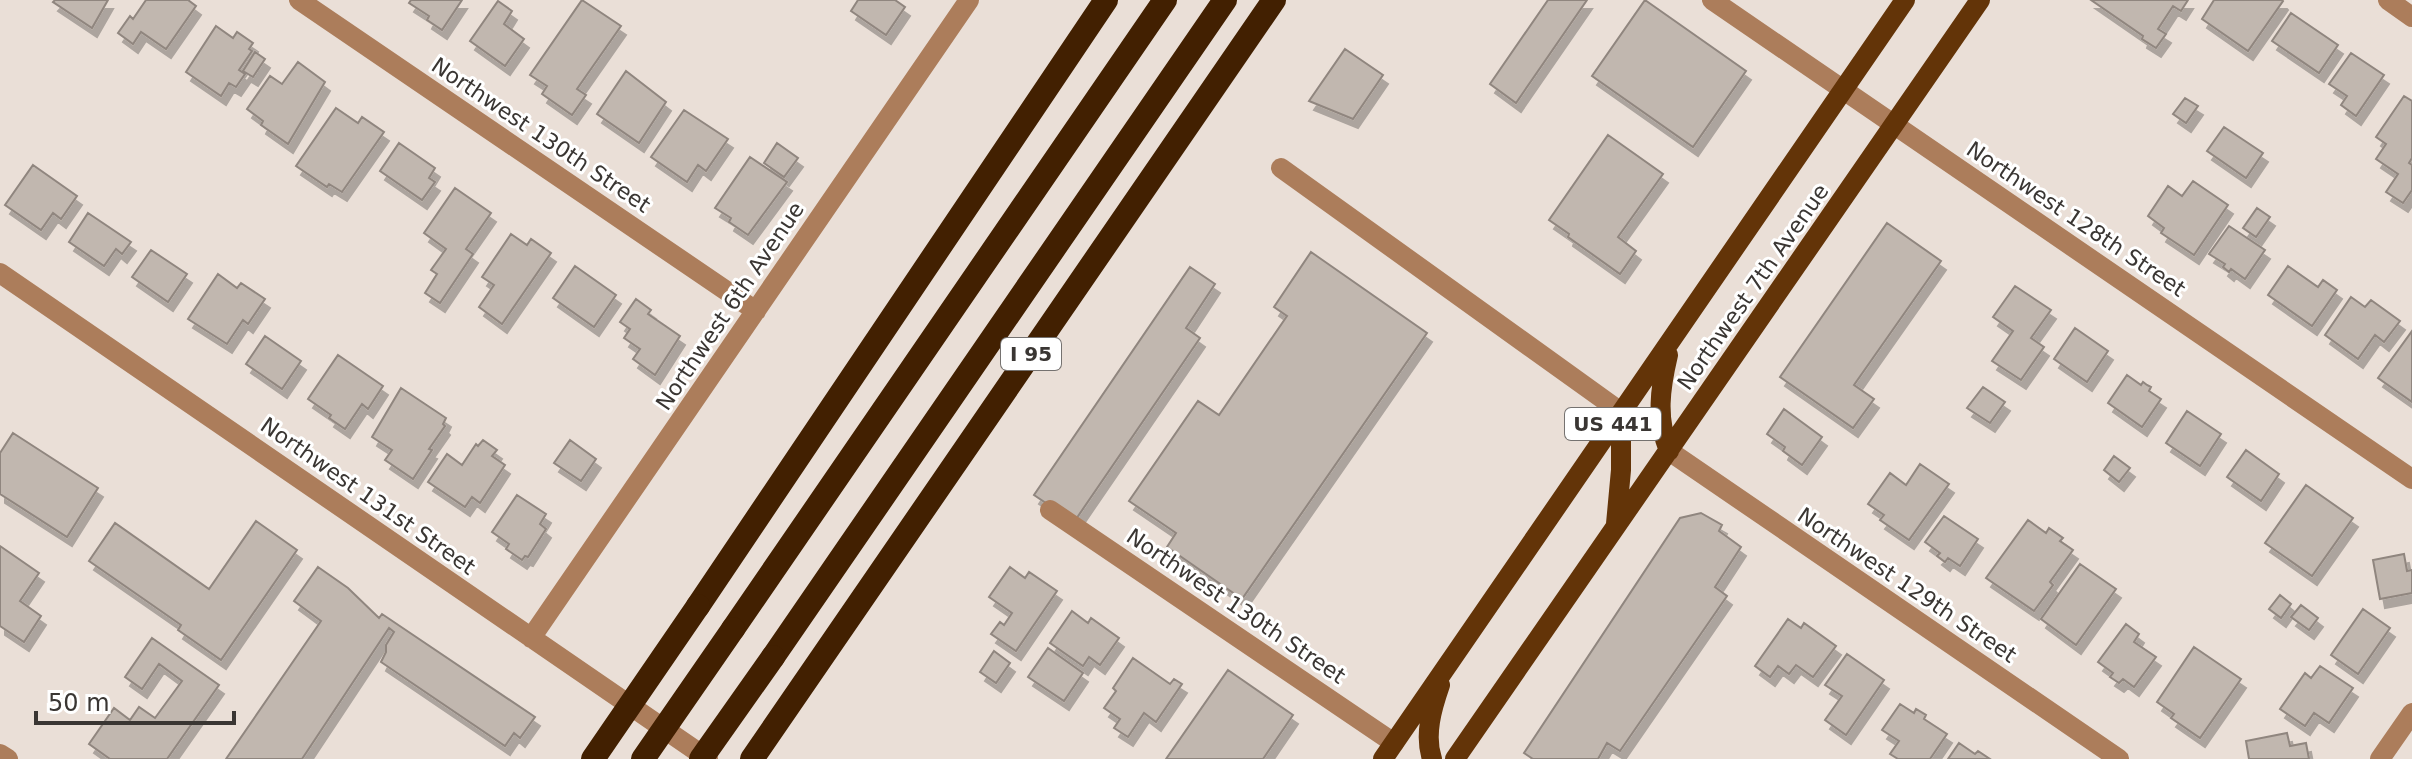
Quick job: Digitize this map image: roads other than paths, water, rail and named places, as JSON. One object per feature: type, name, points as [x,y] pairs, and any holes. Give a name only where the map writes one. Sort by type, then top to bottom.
[{"type":"highway","points":[[593,759],[1106,0]]},
{"type":"highway","points":[[643,759],[1165,0]]},
{"type":"highway","points":[[701,759],[1225,0]]},
{"type":"highway","name":"I 95","points":[[752,759],[1276,0]]},
{"type":"main road","name":"Northwest 7th Avenue","points":[[1388,751],[1905,0]]},
{"type":"main road","name":"Northwest 7th Avenue","points":[[1455,759],[1980,0]]},
{"type":"main road","points":[[1669,451],[1660,416],[1660,390],[1670,343]]},
{"type":"main road","points":[[1615,528],[1621,470],[1621,412]]},
{"type":"main road","points":[[1432,759],[1428,748],[1429,730],[1447,666]]},
{"type":"street","name":"Northwest 130th Street","points":[[299,0],[756,311]]},
{"type":"street","name":"Northwest 6th Avenue","points":[[531,638],[969,0]]},
{"type":"street","name":"Northwest 128th Street","points":[[1712,0],[2412,479]]},
{"type":"street","points":[[2388,0],[2412,17]]},
{"type":"street","points":[[1281,168],[1621,412]]},
{"type":"street","name":"Northwest 131st Street","points":[[0,273],[708,759]]},
{"type":"street","name":"Northwest 129th Street","points":[[1669,451],[2119,759]]},
{"type":"street","name":"Northwest 130th Street","points":[[1050,510],[1388,751]]},
{"type":"street","points":[[2380,759],[2412,713]]},
{"type":"street","points":[[0,754],[8,759]]}]
